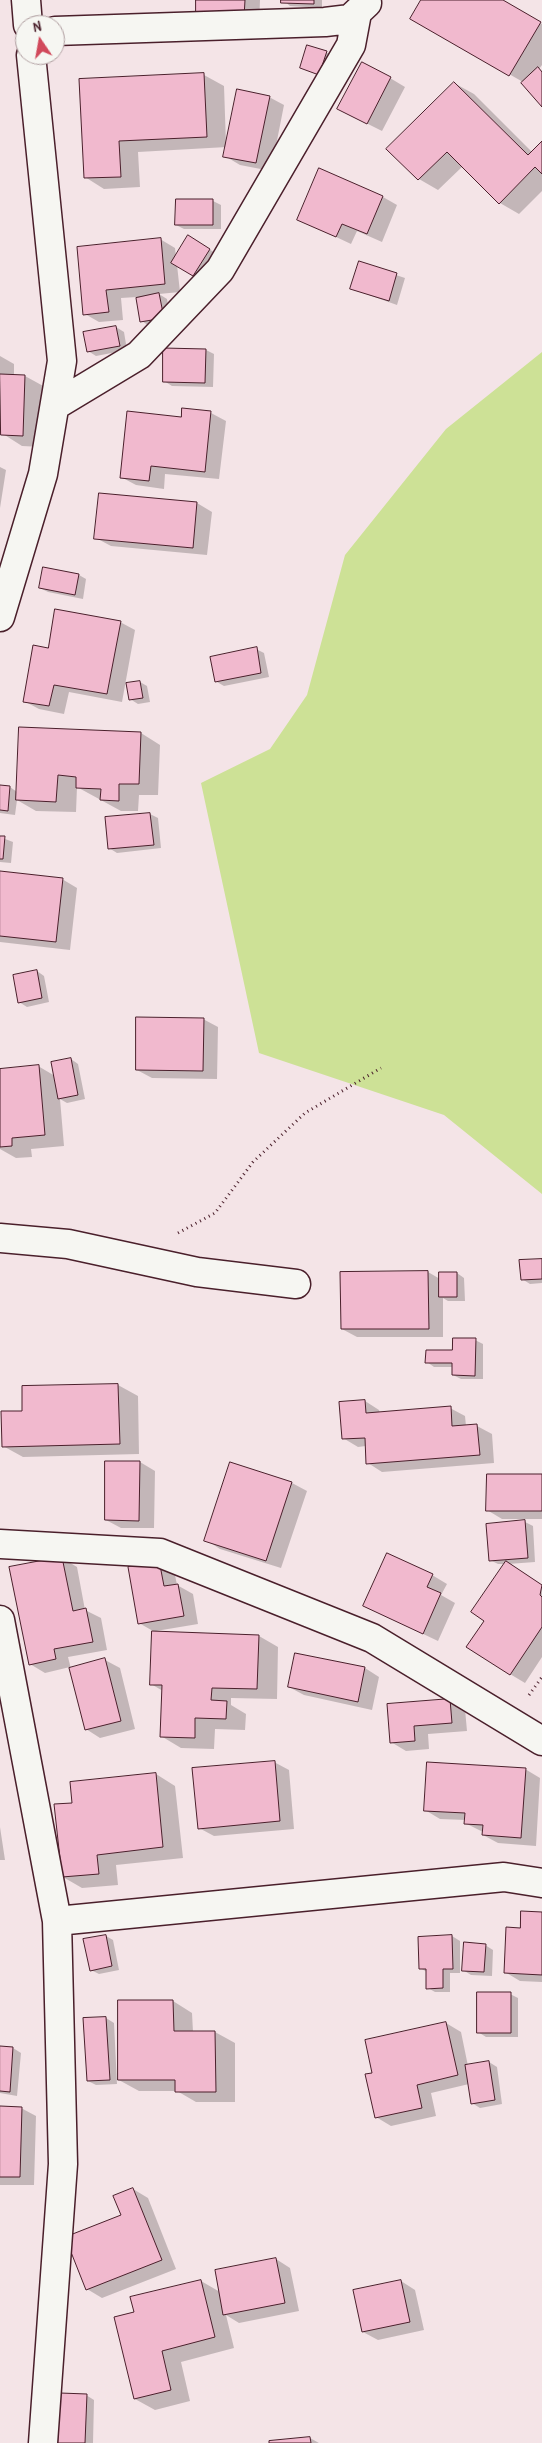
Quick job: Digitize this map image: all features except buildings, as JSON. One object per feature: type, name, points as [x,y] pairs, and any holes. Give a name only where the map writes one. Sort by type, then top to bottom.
[{"type":"street","points":[[26,0],[27,15]]},
{"type":"street","points":[[65,31],[325,22],[350,19],[363,6]]},
{"type":"street","points":[[56,405],[139,354],[220,270],[351,45],[363,6]]},
{"type":"street","points":[[0,617],[42,474],[56,405],[62,361],[32,65]]},
{"type":"street","points":[[0,1238],[68,1244],[197,1272],[296,1284]]},
{"type":"street","points":[[0,1544],[160,1553],[372,1638],[542,1742]]},
{"type":"street","points":[[0,1620],[57,1921],[62,2164],[43,2443]]},
{"type":"street","points":[[57,1921],[504,1877],[542,1882]]},
{"type":"path","points":[[131,1258],[215,1213],[253,1162],[305,1113],[381,1068]]},
{"type":"green space","points":[[542,352],[542,1194],[444,1115],[259,1053],[201,783],[270,749],[307,695],[345,555],[446,429]]}]
